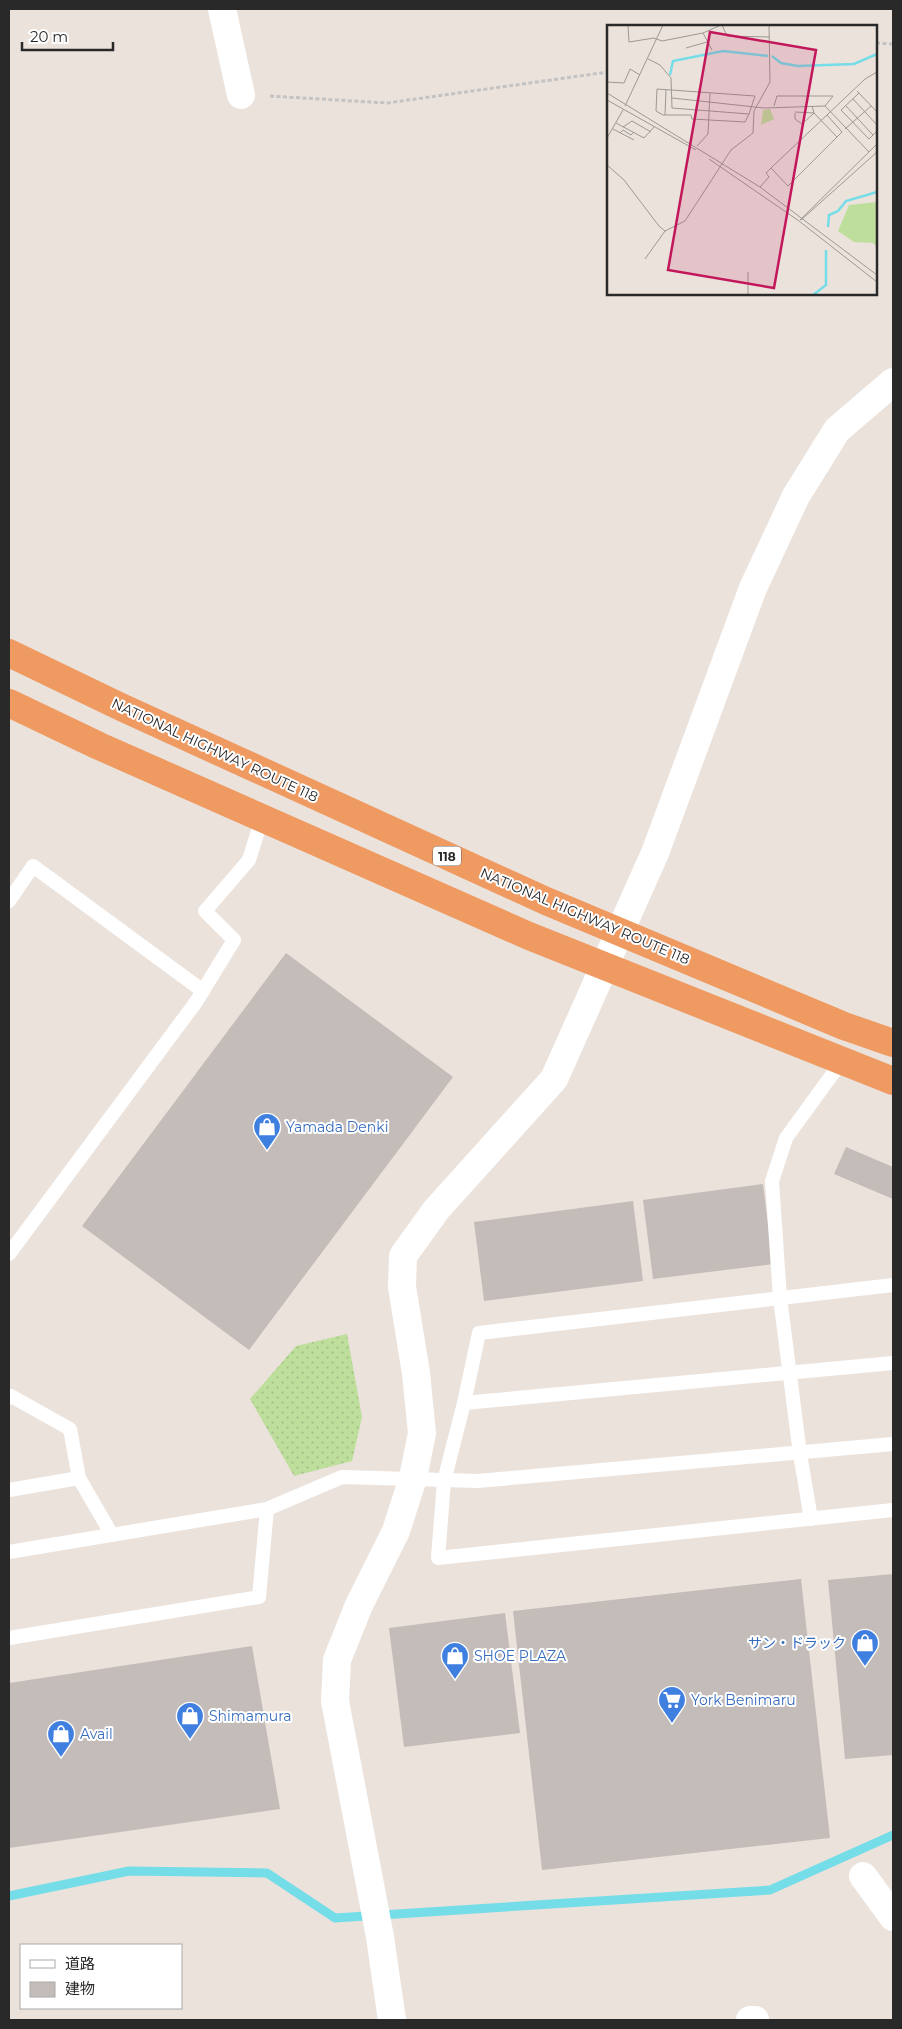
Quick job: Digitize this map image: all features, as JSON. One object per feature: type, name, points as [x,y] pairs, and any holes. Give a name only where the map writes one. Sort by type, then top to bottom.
[{"type":"highway","name":"NATIONAL HIGHWAY ROUTE 118","points":[[9,653],[121,707],[546,901],[844,1026],[893,1042]]},
{"type":"highway","points":[[9,704],[529,936],[893,1082]]},
{"type":"street","points":[[222,9],[242,95]]},
{"type":"street","points":[[392,2020],[380,1937],[335,1701],[337,1660],[359,1605],[396,1531],[413,1478],[422,1433],[416,1373],[402,1288],[403,1256],[436,1210],[554,1079],[655,853],[752,588],[796,496],[837,430],[893,382]]},
{"type":"street","points":[[862,1876],[893,1917]]},
{"type":"street","points":[[750,2020],[755,2020]]},
{"type":"lane","points":[[9,1254],[203,991],[234,940],[205,911],[249,860],[262,818]]},
{"type":"lane","points":[[9,901],[33,866],[203,991]]},
{"type":"lane","points":[[810,1519],[780,1298],[772,1181],[786,1138],[842,1061]]},
{"type":"lane","points":[[893,1286],[478,1333],[464,1403],[444,1481],[438,1558],[893,1510]]},
{"type":"lane","points":[[464,1403],[893,1363]]},
{"type":"lane","points":[[9,1398],[10,1396],[70,1429],[79,1478],[112,1535]]},
{"type":"lane","points":[[9,1552],[267,1509],[342,1477],[478,1481],[800,1454],[893,1444]]},
{"type":"lane","points":[[9,1490],[79,1478]]},
{"type":"lane","points":[[9,1638],[259,1597],[267,1509]]},
{"type":"path","points":[[877,43],[893,44]]},
{"type":"path","points":[[242,95],[387,103],[607,72]]},
{"type":"green space","points":[[347,1334],[362,1417],[352,1461],[294,1476],[250,1399],[296,1346]]},
{"type":"building","name":"Yamada Denki","points":[[286,953],[453,1077],[249,1350],[82,1226]]},
{"type":"building","points":[[846,1147],[893,1167],[893,1199],[834,1174]]},
{"type":"building","points":[[763,1184],[773,1264],[653,1279],[643,1200]]},
{"type":"building","points":[[633,1201],[643,1281],[484,1301],[474,1222]]},
{"type":"building","name":"サン・ドラック","points":[[893,1574],[893,1755],[845,1759],[828,1580]]},
{"type":"building","name":"York Benimaru","points":[[801,1579],[830,1838],[542,1870],[513,1611]]},
{"type":"building","name":"SHOE PLAZA","points":[[505,1613],[520,1733],[404,1747],[389,1628]]},
{"type":"building","points":[[252,1646],[280,1809],[9,1848],[9,1683]]},
{"type":"waterway","points":[[9,1896],[129,1871],[267,1873],[335,1918],[770,1890],[893,1835]]},
{"type":"place","name":"Yamada Denki","points":[[267,1151]]},
{"type":"place","name":"サン・ドラック","points":[[865,1667]]},
{"type":"place","name":"SHOE PLAZA","points":[[455,1680]]},
{"type":"place","name":"York Benimaru","points":[[672,1724]]},
{"type":"place","name":"Shimamura","points":[[190,1740]]},
{"type":"place","name":"Avail","points":[[61,1758]]}]
